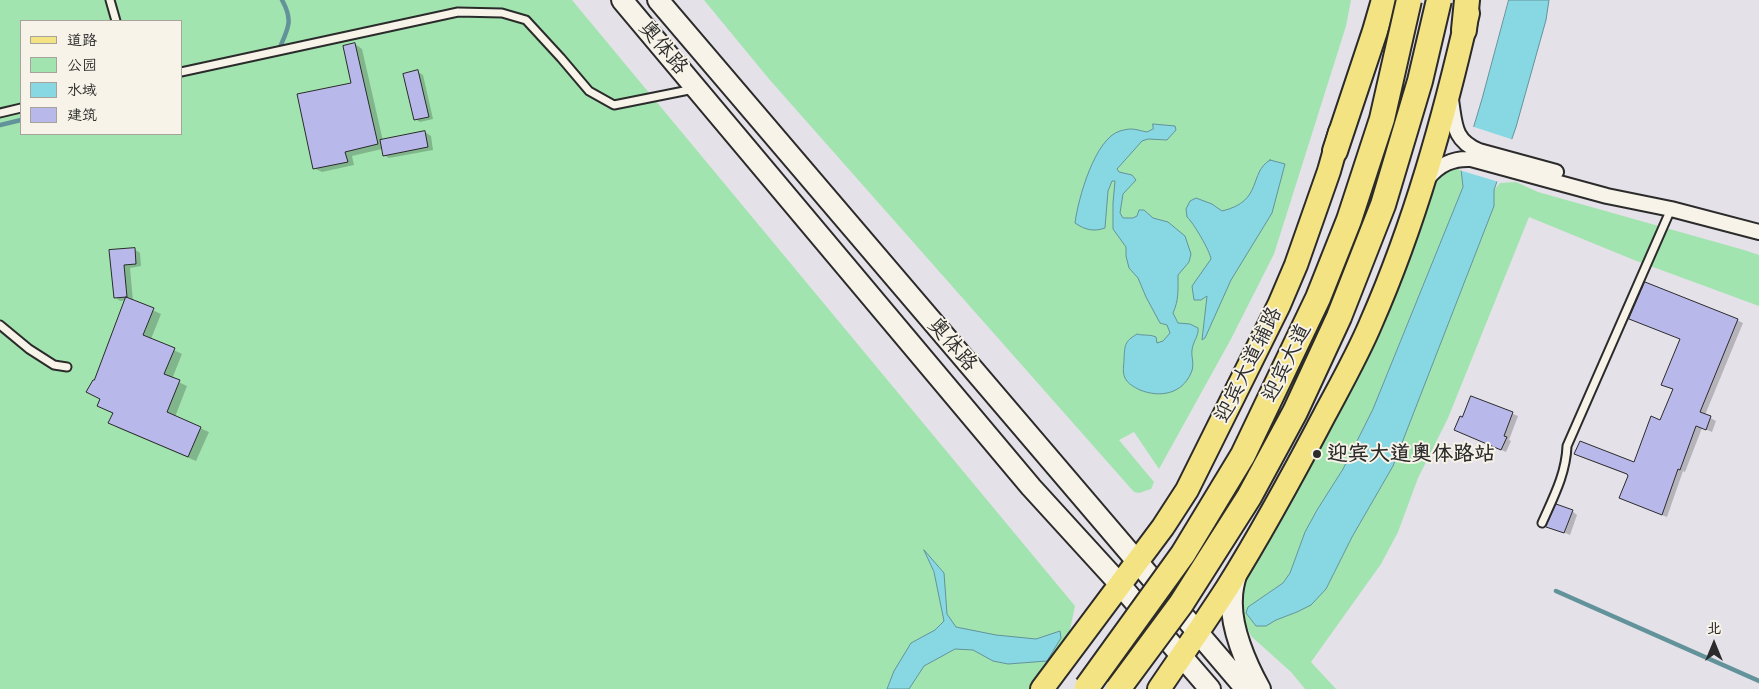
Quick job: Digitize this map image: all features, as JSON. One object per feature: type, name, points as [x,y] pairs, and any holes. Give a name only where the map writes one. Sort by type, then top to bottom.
[{"type":"highway","points":[[1334,151],[1384,0]]},
{"type":"highway","name":"迎宾大道","points":[[1085,689],[1183,554],[1243,455],[1318,298],[1349,220],[1382,119],[1409,0]]},
{"type":"highway","name":"迎宾大道","points":[[1118,689],[1181,604],[1249,497],[1295,412],[1340,317],[1383,205],[1420,81],[1439,0]]},
{"type":"highway","points":[[1464,30],[1467,0]]},
{"type":"main road","name":"奥体路","points":[[622,0],[1032,487],[1210,689]]},
{"type":"main road","name":"奥体路","points":[[658,0],[1246,689]]},
{"type":"main road","name":"迎宾大道辅路","points":[[1042,689],[1163,527],[1187,490],[1279,305],[1299,256],[1329,171],[1355,76],[1372,0]]},
{"type":"main road","points":[[1160,689],[1236,573],[1295,471],[1372,322],[1405,238],[1422,184],[1450,92],[1471,0]]},
{"type":"main road","points":[[1236,573],[1231,598],[1236,636],[1251,673],[1260,689]]},
{"type":"street","points":[[1450,92],[1456,128],[1462,140],[1468,146],[1479,151],[1610,187],[1672,209]]},
{"type":"street","points":[[1422,184],[1436,168],[1460,158],[1471,159],[1607,196],[1672,209],[1759,232]]},
{"type":"lane","points":[[110,0],[116,20]]},
{"type":"lane","points":[[182,72],[458,12],[476,12],[502,13],[526,20],[589,91],[614,106],[696,88]]},
{"type":"lane","points":[[0,113],[20,108]]},
{"type":"lane","points":[[1542,523],[1563,474],[1567,446],[1672,209]]},
{"type":"lane","points":[[0,325],[29,349],[54,365],[67,367]]},
{"type":"green space","points":[[0,0],[572,0],[1075,606],[1060,678],[1051,689],[0,689]]},
{"type":"green space","points":[[704,0],[1351,0],[1346,26],[1274,254],[1231,339],[1159,469],[1134,432],[1119,440],[1154,482],[1151,489],[1139,493],[1134,492],[769,79]]},
{"type":"green space","points":[[1443,163],[1461,169],[1463,187],[1373,409],[1343,469],[1305,532],[1290,573],[1283,583],[1248,607],[1246,613],[1256,626],[1266,626],[1297,612],[1326,589],[1352,537],[1393,466],[1494,206],[1494,190],[1500,183],[1516,182],[1538,192],[1759,255],[1759,306],[1634,260],[1529,217],[1448,418],[1418,478],[1398,532],[1381,564],[1311,662],[1336,689],[1305,689],[1291,672],[1252,637],[1245,625],[1240,607],[1243,564]]},
{"type":"water","points":[[1509,0],[1549,0],[1546,20],[1516,127],[1494,190],[1494,206],[1393,466],[1352,537],[1326,589],[1311,605],[1266,626],[1256,626],[1246,613],[1248,607],[1283,583],[1290,573],[1305,532],[1343,469],[1373,409],[1463,187],[1461,169]]},
{"type":"water","points":[[1153,124],[1175,126],[1176,130],[1167,140],[1148,139],[1142,141],[1117,169],[1119,172],[1132,175],[1136,180],[1123,194],[1120,213],[1123,218],[1133,218],[1137,216],[1139,210],[1144,210],[1153,218],[1168,222],[1185,236],[1191,254],[1189,262],[1178,275],[1177,299],[1173,313],[1178,323],[1190,324],[1198,328],[1198,334],[1192,350],[1193,367],[1182,386],[1163,394],[1140,390],[1129,384],[1124,376],[1125,350],[1126,344],[1130,339],[1137,334],[1151,336],[1156,337],[1157,343],[1163,341],[1170,333],[1167,325],[1160,323],[1138,278],[1129,268],[1126,247],[1113,229],[1115,181],[1112,181],[1108,191],[1105,228],[1090,230],[1075,223],[1089,171],[1103,145],[1111,136],[1120,131],[1131,129],[1147,132],[1153,129]]},
{"type":"water","points":[[1270,160],[1285,164],[1272,213],[1231,280],[1205,338],[1202,340],[1207,296],[1201,300],[1194,300],[1192,286],[1211,259],[1201,237],[1187,217],[1186,209],[1190,201],[1196,198],[1212,204],[1222,211],[1244,201],[1254,187],[1259,172]]},
{"type":"water","points":[[924,550],[944,573],[947,614],[956,627],[996,635],[1036,639],[1060,631],[1061,638],[1047,661],[1008,664],[993,661],[973,650],[955,649],[924,666],[909,689],[887,689],[894,671],[911,643],[935,630],[944,621],[934,572]]},
{"type":"pier","points":[[1471,126],[1514,140],[1499,182],[1459,170]]},
{"type":"building","points":[[355,43],[378,144],[345,152],[348,162],[313,169],[297,94],[351,83],[343,46]]},
{"type":"building","points":[[418,70],[429,117],[414,120],[403,74]]},
{"type":"building","points":[[425,131],[428,147],[383,156],[380,140]]},
{"type":"building","points":[[135,248],[136,264],[124,265],[127,297],[114,298],[109,250]]},
{"type":"building","points":[[1645,282],[1738,319],[1700,412],[1711,416],[1706,430],[1696,426],[1662,515],[1619,498],[1628,476],[1627,474],[1574,454],[1580,441],[1634,462],[1651,416],[1660,420],[1673,389],[1661,385],[1680,339],[1629,319]]},
{"type":"building","points":[[126,297],[154,308],[143,335],[175,348],[164,374],[180,380],[167,412],[201,427],[188,457],[108,423],[113,413],[97,406],[100,399],[86,392],[94,380]]},
{"type":"building","points":[[1471,396],[1513,412],[1504,436],[1507,437],[1501,450],[1454,430]]},
{"type":"building","points":[[1556,504],[1573,510],[1564,533],[1546,527]]},
{"type":"waterway","points":[[280,47],[286,34],[289,18],[282,0]]},
{"type":"waterway","points":[[0,125],[20,120]]},
{"type":"waterway","points":[[1556,591],[1759,681]]},
{"type":"place","name":"迎宾大道奥体路站","points":[[1317,454]]}]
